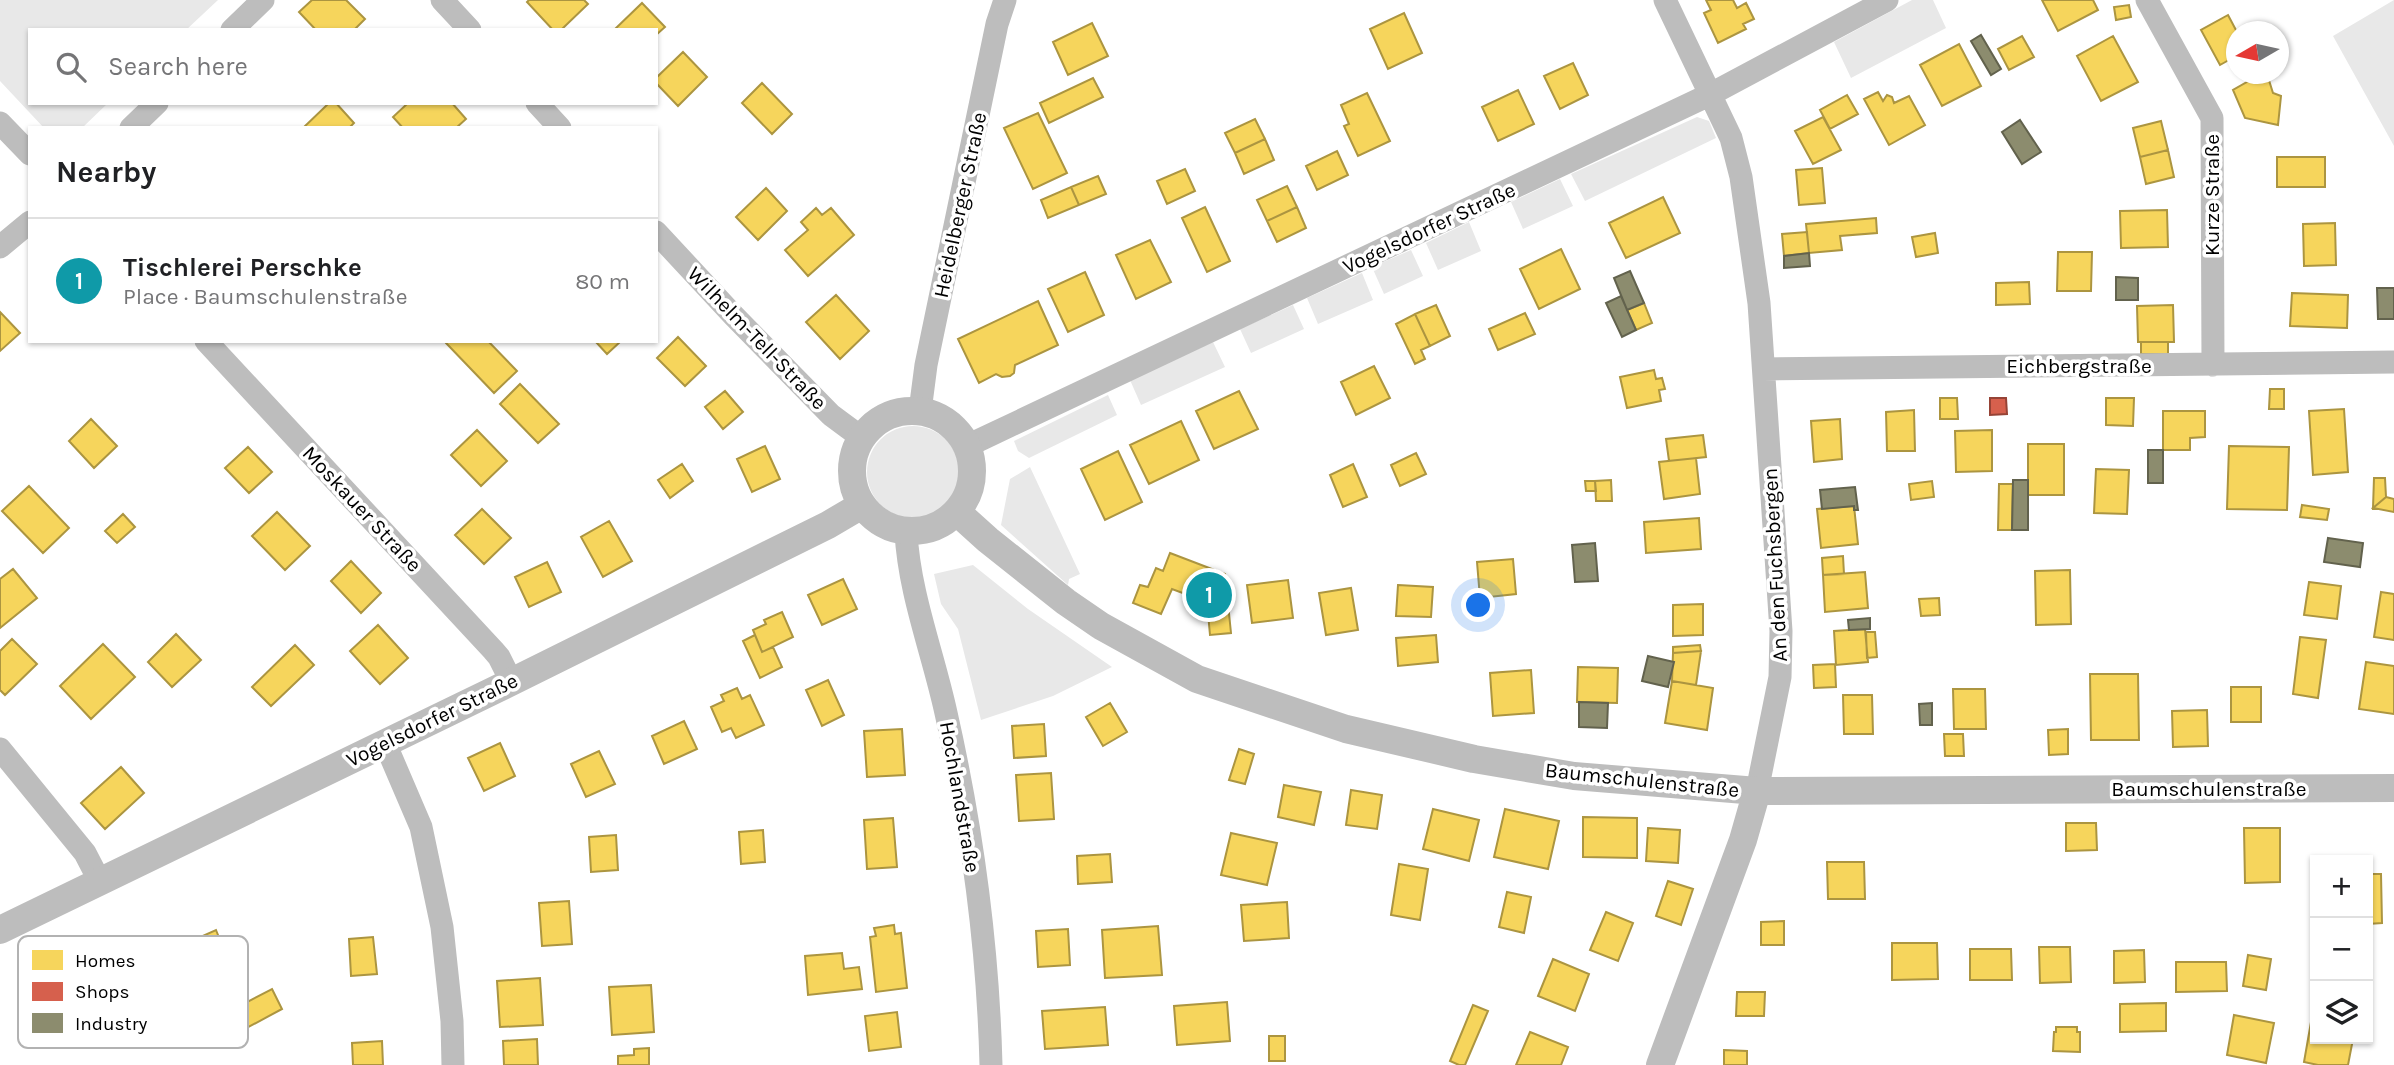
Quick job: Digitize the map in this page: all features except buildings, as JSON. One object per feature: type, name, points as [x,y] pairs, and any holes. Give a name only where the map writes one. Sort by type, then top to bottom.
[{"type":"street","points":[[234,28],[263,0]]},
{"type":"street","points":[[442,0],[468,28]]},
{"type":"street","name":"Heidelberger Straße","points":[[920,411],[926,365],[997,24],[1005,0]]},
{"type":"street","name":"An den Fuchsbergen","points":[[1660,1065],[1743,839],[1757,791],[1780,677],[1782,631],[1758,291],[1741,177],[1731,138],[1665,0]]},
{"type":"street","name":"Vogelsdorfer Straße","points":[[967,446],[1711,94],[1887,0]]},
{"type":"street","name":"Kurze Straße","points":[[2147,0],[2211,118],[2213,365]]},
{"type":"street","points":[[133,126],[155,105]]},
{"type":"street","points":[[539,105],[558,126]]},
{"type":"street","points":[[0,123],[28,151]]},
{"type":"street","points":[[0,247],[28,224]]},
{"type":"street","name":"Wilhelm-Tell-Straße","points":[[658,234],[831,415],[862,438]]},
{"type":"street","name":"Moskauer Straße","points":[[208,343],[499,657],[511,681]]},
{"type":"street","name":"Eichbergstraße","points":[[1764,369],[2394,362]]},
{"type":"street","points":[[920,411],[935,415],[959,433],[967,446],[972,463],[972,481],[967,498],[957,512],[943,524],[925,531],[906,532],[889,527],[874,518],[862,505],[855,489],[852,471],[862,438],[873,425],[887,416],[920,411]]},
{"type":"street","name":"Vogelsdorfer Straße","points":[[0,930],[385,744],[828,525],[862,505]]},
{"type":"street","name":"Baumschulenstraße","points":[[957,512],[1066,602],[1101,626],[1197,679],[1346,729],[1474,759],[1574,775],[1757,791],[2394,789]]},
{"type":"street","name":"Hochlandstraße","points":[[906,532],[911,569],[946,711],[966,808],[989,996],[991,1065]]},
{"type":"street","points":[[385,744],[421,827],[437,902],[452,1021],[453,1065]]},
{"type":"street","points":[[0,749],[85,852],[100,882]]},
{"type":"shaded area","points":[[0,0],[218,0],[188,28],[28,28],[28,105],[106,105],[84,126],[42,126],[0,81]]},
{"type":"shaded area","points":[[1912,0],[1933,0],[1946,28],[1851,78],[1834,42]]},
{"type":"shaded area","points":[[2394,0],[2394,146],[2333,36]]},
{"type":"shaded area","points":[[1697,117],[1709,121],[1716,138],[1585,201],[1571,174]]},
{"type":"shaded area","points":[[1560,179],[1573,206],[1523,229],[1511,202]]},
{"type":"shaded area","points":[[1469,222],[1481,251],[1438,270],[1426,243]]},
{"type":"shaded area","points":[[1411,250],[1423,276],[1384,294],[1372,267]]},
{"type":"shaded area","points":[[1362,273],[1373,300],[1318,324],[1307,298]]},
{"type":"shaded area","points":[[1293,305],[1304,329],[1251,353],[1240,329]]},
{"type":"shaded area","points":[[1213,342],[1225,367],[1141,405],[1130,380]]},
{"type":"shaded area","points":[[1108,395],[1117,415],[1029,458],[1018,451],[1014,441]]},
{"type":"shaded area","points":[[913,426],[930,430],[945,440],[955,455],[959,472],[955,489],[945,504],[930,514],[913,518],[896,514],[881,504],[871,489],[867,472],[871,455],[881,440],[896,430]]},
{"type":"shaded area","points":[[1030,467],[1080,574],[1069,579],[1068,585],[1001,525],[1010,479]]},
{"type":"shaded area","points":[[973,565],[1028,609],[1112,667],[1053,696],[981,720],[958,629],[941,604],[934,574]]},
{"type":"place","name":"Tischlerei Perschke","points":[[1209,595]]}]
